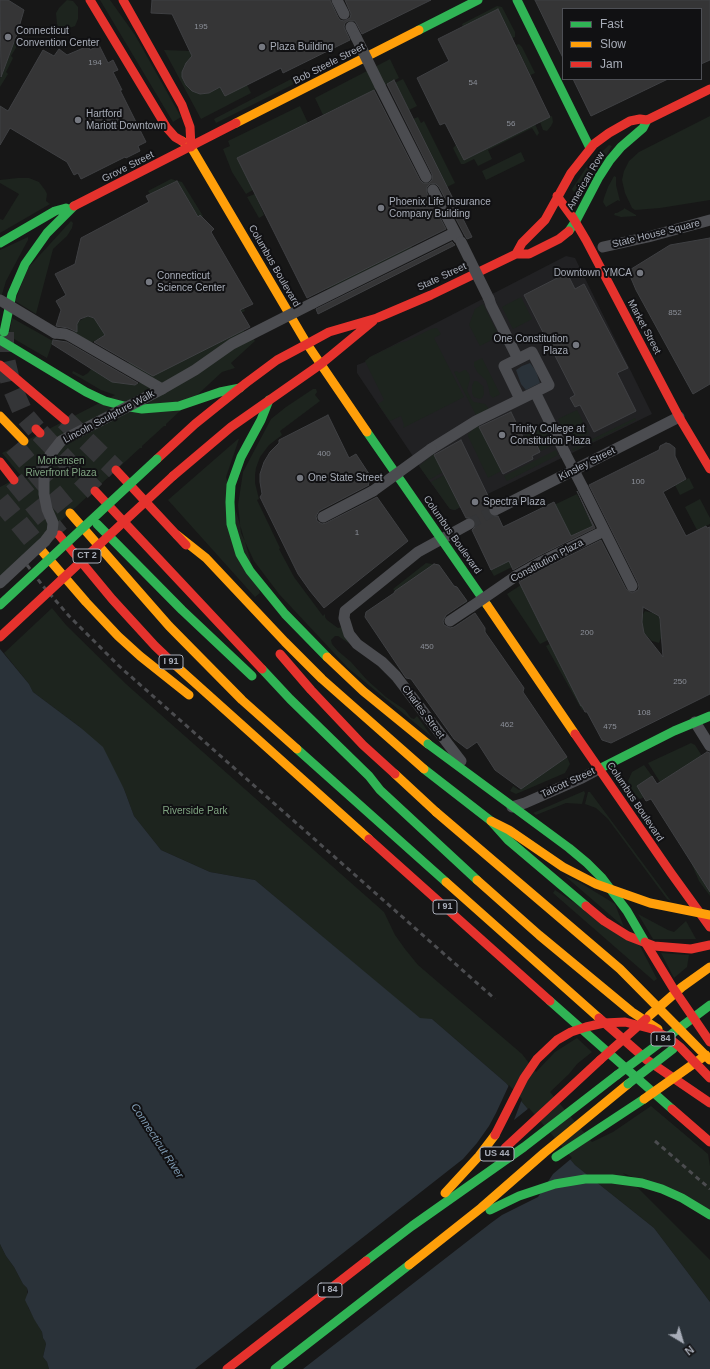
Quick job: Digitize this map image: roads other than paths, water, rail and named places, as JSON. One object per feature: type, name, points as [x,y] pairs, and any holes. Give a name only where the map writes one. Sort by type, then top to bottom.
[{"type":"main road","name":"Columbus Boulevard","points":[[90,0],[167,128],[175,136],[191,147],[307,344],[599,769],[710,927]]},
{"type":"main road","name":"Columbus Boulevard","points":[[123,0],[182,105],[190,128],[191,147]]},
{"type":"main road","name":"Bob Steele Street","points":[[191,147],[478,0]]},
{"type":"main road","points":[[517,0],[590,148]]},
{"type":"main road","points":[[647,120],[710,89]]},
{"type":"main road","name":"American Row","points":[[557,196],[571,172],[590,148],[606,134],[630,121],[638,119],[647,120],[642,129],[618,150],[607,164],[575,222]]},
{"type":"main road","name":"Grove Street","points":[[74,206],[191,147]]},
{"type":"main road","name":"Market Street","points":[[557,196],[589,245],[679,417],[710,469]]},
{"type":"main road","name":"State Street","points":[[516,254],[522,243],[545,220],[557,196]]},
{"type":"main road","points":[[0,243],[50,214],[74,206]]},
{"type":"main road","points":[[74,206],[47,233],[25,264],[12,294],[2,336],[86,392],[124,406],[142,409],[164,408],[191,402],[220,392],[240,388]]},
{"type":"main road","name":"State Street","points":[[307,344],[329,332],[377,318],[431,295],[516,254],[525,255],[530,253],[559,239],[568,232],[575,222]]},
{"type":"main road","name":"State Street","points":[[321,364],[377,318]]},
{"type":"main road","name":"CT 2","points":[[0,605],[199,421],[277,360],[307,344]]},
{"type":"main road","name":"CT 2","points":[[0,637],[173,476],[217,438],[321,364]]},
{"type":"main road","points":[[0,365],[65,420]]},
{"type":"main road","points":[[269,400],[261,420],[241,457],[232,485],[230,502],[231,524],[240,554],[250,571],[268,594],[321,652],[363,691],[428,744],[569,848],[598,874],[627,911],[673,988],[710,1042]]},
{"type":"main road","points":[[0,416],[24,441]]},
{"type":"main road","points":[[0,462],[14,480]]},
{"type":"main road","points":[[116,470],[177,535],[240,607]]},
{"type":"main road","points":[[95,491],[290,699],[369,776],[380,790],[508,908],[626,1007],[667,1035],[710,1059]]},
{"type":"main road","points":[[70,513],[169,626],[242,700],[647,1060],[710,1103]]},
{"type":"main road","points":[[88,514],[166,595],[257,681]]},
{"type":"main road","name":"I 91","points":[[59,535],[91,575],[155,646],[190,679],[576,1025],[710,1142]]},
{"type":"main road","points":[[177,535],[206,558],[258,614],[332,689],[394,744],[491,821],[509,830],[563,867],[596,884],[650,903],[710,915]]},
{"type":"main road","points":[[42,551],[118,636],[140,656],[194,699]]},
{"type":"main road","points":[[275,649],[363,745],[436,812],[620,969],[710,1059]]},
{"type":"main road","points":[[285,707],[365,781],[380,790]]},
{"type":"main road","name":"Talcott Street","points":[[599,769],[710,716]]},
{"type":"main road","points":[[233,729],[245,736],[259,741]]},
{"type":"main road","points":[[491,821],[508,840],[614,927],[642,942],[661,947],[694,949],[710,946]]},
{"type":"main road","name":"US 44","points":[[432,1211],[501,1151],[682,987],[710,967]]},
{"type":"main road","name":"I 84","points":[[227,1369],[432,1211],[524,1147],[710,1005]]},
{"type":"main road","points":[[432,1211],[449,1189],[492,1140],[524,1078],[534,1063],[550,1046],[571,1032],[604,1023],[626,1022],[643,1026],[660,1033],[675,1043],[710,1078]]},
{"type":"main road","name":"I 84","points":[[275,1369],[467,1219],[581,1122],[706,1024]]},
{"type":"main road","points":[[493,1198],[644,1099],[710,1052]]},
{"type":"main road","points":[[647,1060],[660,1076],[688,1099]]},
{"type":"main road","points":[[467,1219],[532,1190],[585,1179],[627,1180],[654,1186],[682,1198],[710,1215]]},
{"type":"street","points":[[337,0],[344,14]]},
{"type":"street","points":[[353,32],[426,177]]},
{"type":"street","points":[[433,190],[518,359]]},
{"type":"street","name":"State House Square","points":[[603,247],[648,238],[710,220]]},
{"type":"street","points":[[162,389],[195,370],[232,344],[313,303],[457,237]]},
{"type":"street","name":"Lincoln Sculpture Walk","points":[[0,300],[55,333],[70,336],[162,389]]},
{"type":"street","points":[[323,517],[373,491],[431,449],[476,421],[549,385],[532,352],[504,366],[520,399]]},
{"type":"street","name":"Lincoln Sculpture Walk","points":[[0,583],[45,541],[52,532],[53,523],[46,506],[43,487],[46,464],[56,447],[68,437],[162,389]]},
{"type":"street","points":[[534,392],[632,586]]},
{"type":"street","name":"Kinsley Street","points":[[495,510],[679,417]]},
{"type":"street","points":[[441,538],[469,524]]},
{"type":"street","name":"Constitution Plaza","points":[[450,621],[516,576],[538,563],[604,530]]},
{"type":"street","name":"Charles Street","points":[[441,538],[418,552],[345,611],[344,618],[346,626],[357,644],[382,662],[396,676],[483,789],[501,805],[512,807]]},
{"type":"street","points":[[695,722],[710,746]]},
{"type":"street","name":"Talcott Street","points":[[512,807],[582,778],[599,769]]},
{"type":"water","points":[[530,363],[536,371],[540,383],[526,390],[521,384],[516,370]]},
{"type":"water","name":"Connecticut River","points":[[0,649],[29,684],[33,692],[81,728],[103,747],[124,789],[134,816],[161,850],[210,872],[255,880],[420,1018],[432,1019],[506,1083],[575,1165],[654,1228],[710,1302],[710,1369],[49,1369],[47,1362],[43,1357],[46,1344],[42,1332],[25,1300],[28,1292],[27,1288],[23,1284],[0,1244]]},
{"type":"tunnel","points":[[4,332],[4,355],[11,385],[24,415],[36,429]]},
{"type":"tunnel","points":[[65,420],[116,470]]},
{"type":"tunnel","points":[[40,433],[95,491]]},
{"type":"tunnel","points":[[14,446],[70,513]]},
{"type":"tunnel","points":[[14,480],[59,535]]},
{"type":"tunnel","points":[[0,500],[42,551]]},
{"type":"tunnel","points":[[469,524],[495,510]]},
{"type":"railway","points":[[27,565],[69,616],[119,666],[495,999]]},
{"type":"railway","points":[[655,1141],[710,1189]]},
{"type":"place","name":"Connecticut Convention Center","points":[[8,37]]},
{"type":"place","name":"Plaza Building","points":[[262,47]]},
{"type":"place","name":"Hartford Mariott Downtown","points":[[78,120]]},
{"type":"place","name":"Phoenix Life Insurance Company Building","points":[[381,208]]},
{"type":"place","name":"Downtown YMCA","points":[[640,273]]},
{"type":"place","name":"Connecticut Science Center","points":[[149,282]]},
{"type":"place","name":"One Constitution Plaza","points":[[576,345]]},
{"type":"place","name":"Trinity College at Constitution Plaza","points":[[502,435]]},
{"type":"place","name":"One State Street","points":[[300,478]]},
{"type":"place","name":"Spectra Plaza","points":[[475,502]]},
{"type":"park label","name":"Mortensen Riverfront Plaza","points":[[61,466]]},
{"type":"park label","name":"Riverside Park","points":[[195,811]]}]
